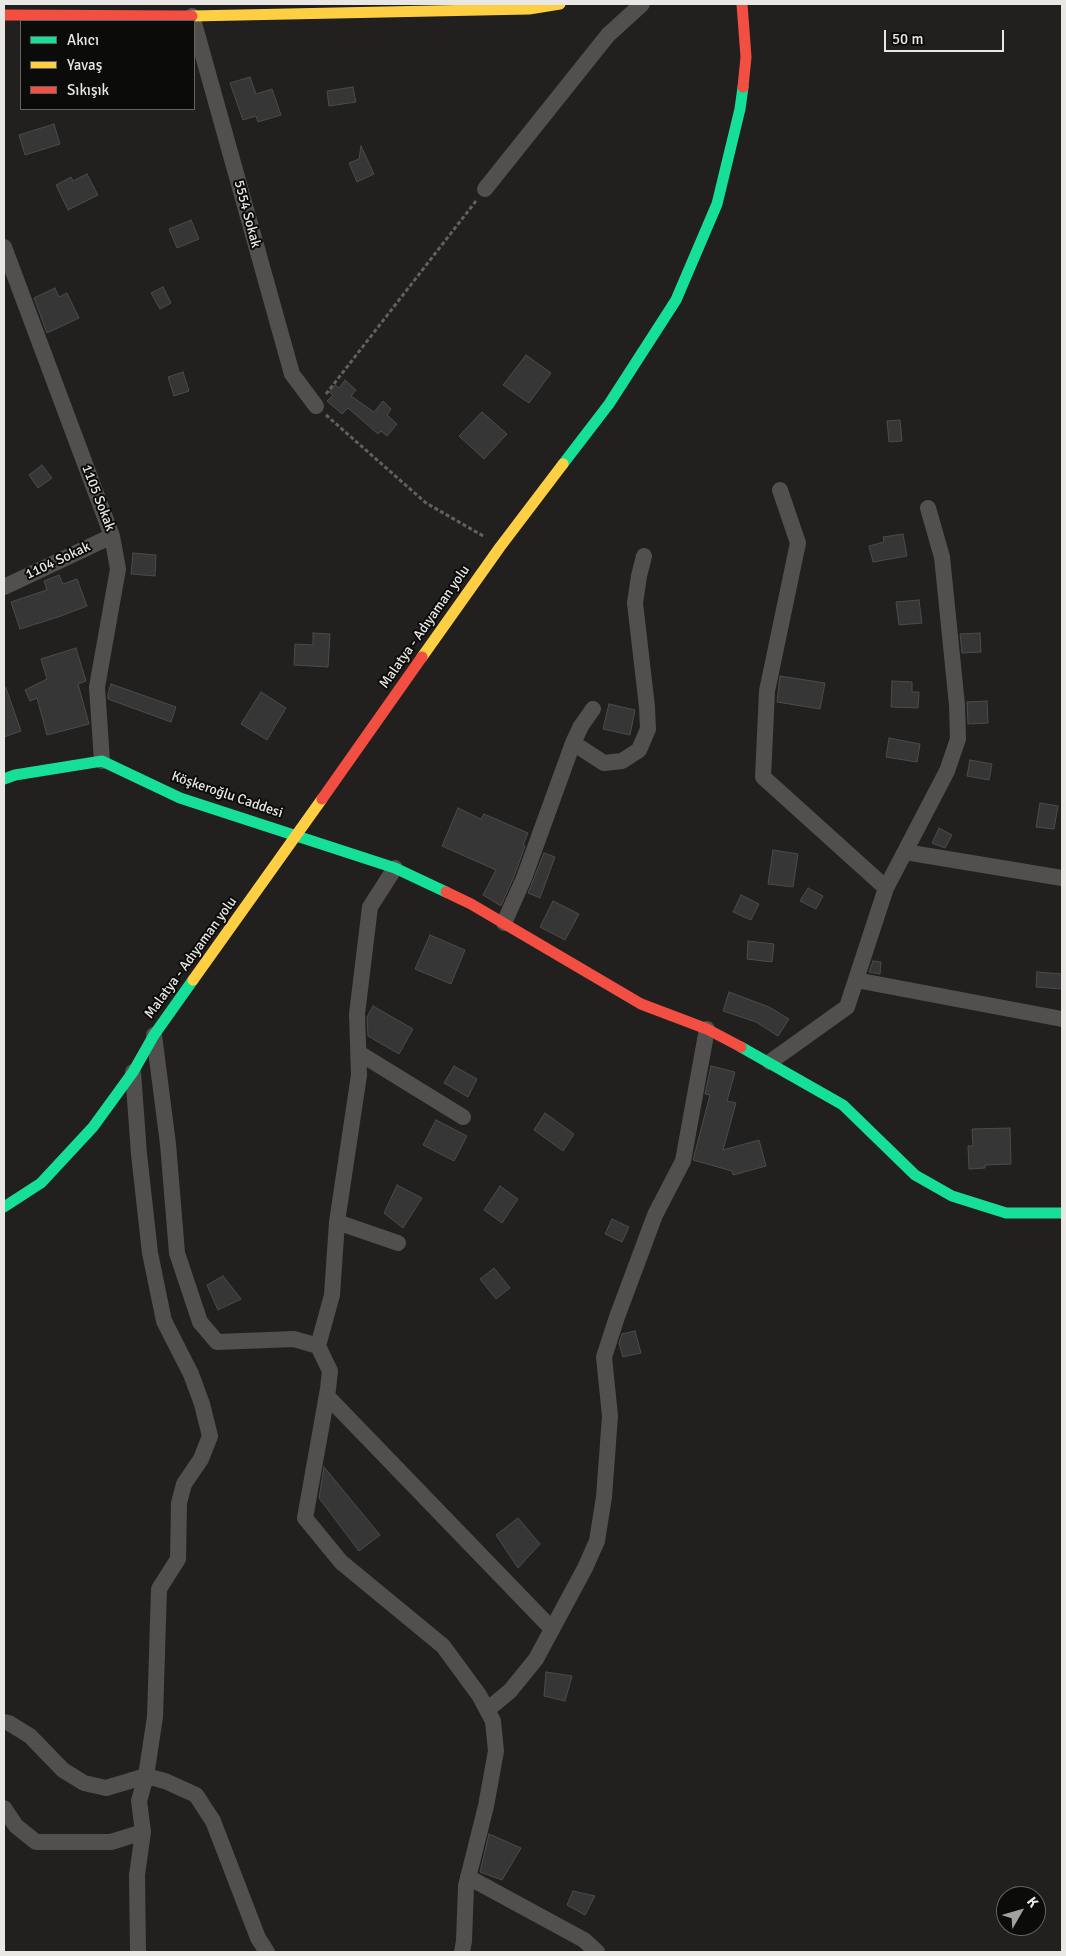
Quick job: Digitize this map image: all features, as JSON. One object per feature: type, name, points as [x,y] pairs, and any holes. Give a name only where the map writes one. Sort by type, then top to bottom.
[{"type":"main road","points":[[4,15],[192,16],[529,9],[560,4]]},
{"type":"main road","name":"Malatya - Adıyaman yolu","points":[[4,1207],[41,1183],[93,1127],[133,1072],[154,1035],[297,836],[500,547],[608,404],[676,300],[717,204],[740,109],[746,57],[742,4]]},
{"type":"main road","points":[[4,779],[15,775],[102,761]]},
{"type":"main road","name":"Köşkeroğlu Caddesi","points":[[102,761],[180,798],[395,868],[471,904],[641,1004],[707,1029],[770,1062],[843,1105],[915,1175],[952,1196],[1006,1213],[1062,1213]]},
{"type":"street","points":[[486,189],[608,34],[642,4]]},
{"type":"street","name":"5554 Sokak","points":[[192,16],[193,20]]},
{"type":"street","name":"5554 Sokak","points":[[195,27],[292,374],[316,406]]},
{"type":"street","name":"1105 Sokak","points":[[4,248],[7,268],[112,536],[118,568],[97,687],[102,761]]},
{"type":"street","points":[[780,490],[798,543],[768,691],[763,777],[886,888]]},
{"type":"street","points":[[770,1062],[847,1007],[886,888],[946,772],[958,739],[958,705],[942,557],[928,508]]},
{"type":"street","name":"1104 Sokak","points":[[4,587],[112,536]]},
{"type":"street","points":[[572,743],[604,763],[622,761],[639,750],[648,729],[635,602],[644,556]]},
{"type":"street","points":[[504,923],[524,878],[572,743],[593,709]]},
{"type":"street","points":[[905,852],[1062,878]]},
{"type":"street","points":[[395,868],[370,907],[358,1014],[360,1075],[337,1222],[332,1295],[318,1346],[330,1371],[305,1518],[341,1562],[443,1646],[479,1695],[493,1721],[496,1751],[486,1806],[466,1886],[462,1952]]},
{"type":"street","points":[[856,980],[1062,1018]]},
{"type":"street","points":[[487,1710],[510,1691],[536,1660],[585,1568],[597,1541],[604,1497],[610,1416],[604,1357],[617,1316],[655,1215],[683,1161],[707,1029]]},
{"type":"street","points":[[154,1035],[168,1144],[177,1253],[200,1322],[217,1342],[294,1339],[318,1346]]},
{"type":"street","points":[[359,1053],[463,1117]]},
{"type":"street","points":[[133,1072],[139,1154],[150,1253],[162,1313],[164,1321],[191,1374],[202,1404],[210,1436],[201,1460],[184,1484],[179,1503],[178,1559],[159,1589],[155,1717],[146,1776],[139,1801],[143,1832],[137,1875],[138,1952]]},
{"type":"street","points":[[337,1222],[398,1243]]},
{"type":"street","points":[[327,1396],[552,1629]]},
{"type":"street","points":[[4,1722],[30,1736],[63,1770],[84,1783],[106,1788],[146,1776],[165,1781],[196,1795],[213,1821],[258,1938],[267,1952]]},
{"type":"street","points":[[4,1808],[16,1826],[36,1842],[111,1842],[143,1832]]},
{"type":"street","points":[[468,1877],[584,1940],[597,1952]]},
{"type":"path","points":[[486,189],[316,406],[426,503],[500,547]]},
{"type":"building","points":[[250,77],[256,94],[272,89],[281,115],[258,122],[256,116],[243,120],[230,83]]},
{"type":"building","points":[[353,87],[356,102],[329,106],[327,91]]},
{"type":"building","points":[[54,124],[60,144],[25,155],[19,135]]},
{"type":"building","points":[[361,146],[374,174],[357,182],[349,163],[359,159]]},
{"type":"building","points":[[87,174],[98,195],[68,210],[56,185],[71,177],[73,181]]},
{"type":"building","points":[[191,220],[199,239],[177,248],[169,229]]},
{"type":"building","points":[[163,287],[171,303],[160,309],[151,293]]},
{"type":"building","points":[[55,288],[59,297],[67,293],[79,318],[47,333],[34,298]]},
{"type":"building","points":[[526,355],[551,373],[529,403],[503,385]]},
{"type":"building","points":[[183,372],[189,391],[174,396],[168,377]]},
{"type":"building","points":[[345,380],[356,390],[351,396],[374,412],[383,401],[391,409],[387,415],[397,424],[387,436],[381,431],[378,434],[348,408],[342,414],[327,401],[333,395],[329,392],[335,385],[339,388]]},
{"type":"building","points":[[482,412],[507,434],[484,459],[459,436]]},
{"type":"building","points":[[900,420],[902,441],[889,442],[887,421]]},
{"type":"building","points":[[42,465],[52,478],[38,488],[29,475]]},
{"type":"building","points":[[903,534],[907,556],[873,562],[869,546],[884,542],[883,537]]},
{"type":"building","points":[[133,553],[156,555],[155,576],[131,574]]},
{"type":"building","points":[[59,575],[63,584],[77,579],[87,606],[20,629],[11,602],[47,590],[44,581]]},
{"type":"building","points":[[919,600],[922,623],[899,625],[896,602]]},
{"type":"building","points":[[313,633],[330,634],[328,667],[294,665],[295,644],[313,645]]},
{"type":"building","points":[[980,633],[981,652],[962,653],[960,634]]},
{"type":"building","points":[[76,648],[86,681],[78,684],[89,724],[47,735],[37,698],[30,701],[25,690],[47,679],[41,659]]},
{"type":"building","points":[[780,676],[825,683],[820,709],[777,702]]},
{"type":"building","points":[[892,681],[912,682],[912,692],[919,692],[918,708],[891,707]]},
{"type":"building","points":[[111,684],[176,707],[171,722],[108,699]]},
{"type":"building","points":[[6,688],[21,731],[4,737],[4,689]]},
{"type":"building","points":[[261,692],[286,708],[267,740],[241,724]]},
{"type":"building","points":[[987,701],[988,723],[968,724],[967,702]]},
{"type":"building","points":[[609,704],[635,710],[630,735],[603,729]]},
{"type":"building","points":[[889,738],[920,744],[917,762],[886,757]]},
{"type":"building","points":[[970,760],[992,764],[989,780],[967,776]]},
{"type":"building","points":[[1040,803],[1058,806],[1054,829],[1036,827]]},
{"type":"building","points":[[458,808],[481,819],[484,814],[528,833],[515,874],[501,906],[483,895],[496,870],[442,846]]},
{"type":"building","points":[[939,828],[952,835],[945,848],[932,843]]},
{"type":"building","points":[[773,850],[798,854],[793,887],[768,884]]},
{"type":"building","points":[[544,853],[555,857],[540,898],[528,893]]},
{"type":"building","points":[[808,888],[823,896],[816,909],[800,901]]},
{"type":"building","points":[[741,895],[759,904],[751,920],[733,912]]},
{"type":"building","points":[[553,901],[579,914],[565,940],[540,927]]},
{"type":"building","points":[[430,935],[465,950],[451,984],[415,969]]},
{"type":"building","points":[[748,941],[774,944],[772,962],[747,959]]},
{"type":"building","points":[[873,961],[881,962],[880,974],[869,972]]},
{"type":"building","points":[[1037,972],[1062,974],[1062,989],[1036,987]]},
{"type":"building","points":[[729,992],[769,1007],[789,1019],[778,1036],[756,1022],[723,1011]]},
{"type":"building","points":[[373,1006],[413,1029],[399,1054],[368,1036],[367,1017]]},
{"type":"building","points":[[454,1066],[477,1079],[468,1097],[444,1083]]},
{"type":"building","points":[[711,1066],[735,1072],[727,1101],[736,1103],[723,1150],[759,1140],[766,1166],[733,1175],[732,1171],[693,1160],[710,1095],[705,1094]]},
{"type":"building","points":[[545,1113],[574,1134],[563,1151],[534,1130]]},
{"type":"building","points":[[436,1120],[467,1136],[454,1161],[423,1145]]},
{"type":"building","points":[[1010,1128],[1011,1164],[985,1165],[985,1168],[969,1169],[968,1146],[973,1146],[972,1129]]},
{"type":"building","points":[[397,1185],[422,1198],[403,1228],[384,1213]]},
{"type":"building","points":[[500,1186],[518,1199],[502,1223],[484,1210]]},
{"type":"building","points":[[612,1219],[629,1227],[622,1242],[605,1234]]},
{"type":"building","points":[[494,1268],[510,1288],[496,1299],[480,1279]]},
{"type":"building","points":[[223,1276],[241,1299],[218,1310],[207,1285]]},
{"type":"building","points":[[635,1331],[641,1353],[623,1357],[619,1343],[622,1334]]},
{"type":"building","points":[[324,1467],[380,1535],[359,1551],[319,1498]]},
{"type":"building","points":[[518,1518],[540,1544],[518,1568],[496,1535]]},
{"type":"building","points":[[546,1672],[572,1676],[565,1701],[544,1696]]},
{"type":"building","points":[[489,1834],[521,1848],[502,1880],[480,1872]]},
{"type":"building","points":[[573,1891],[595,1896],[585,1915],[567,1905]]},
{"type":"traffic: fast","points":[[563,464],[609,404],[676,300],[717,204],[740,109],[743,87]]},
{"type":"traffic: fast","points":[[4,779],[15,775],[102,761],[180,798],[395,868],[446,892]]},
{"type":"traffic: fast","points":[[4,1207],[41,1183],[93,1127],[133,1072],[154,1035],[193,980]]},
{"type":"traffic: fast","points":[[741,1047],[843,1105],[915,1175],[952,1196],[1006,1213],[1062,1213]]},
{"type":"traffic: slow","points":[[192,16],[529,9],[560,4]]},
{"type":"traffic: slow","points":[[422,657],[500,547],[563,464]]},
{"type":"traffic: slow","points":[[193,980],[322,799]]},
{"type":"traffic: jam","points":[[742,4],[746,57],[743,87]]},
{"type":"traffic: jam","points":[[4,15],[192,16]]},
{"type":"traffic: jam","points":[[322,799],[422,657]]},
{"type":"traffic: jam","points":[[446,892],[471,904],[641,1004],[707,1029],[741,1047]]}]
